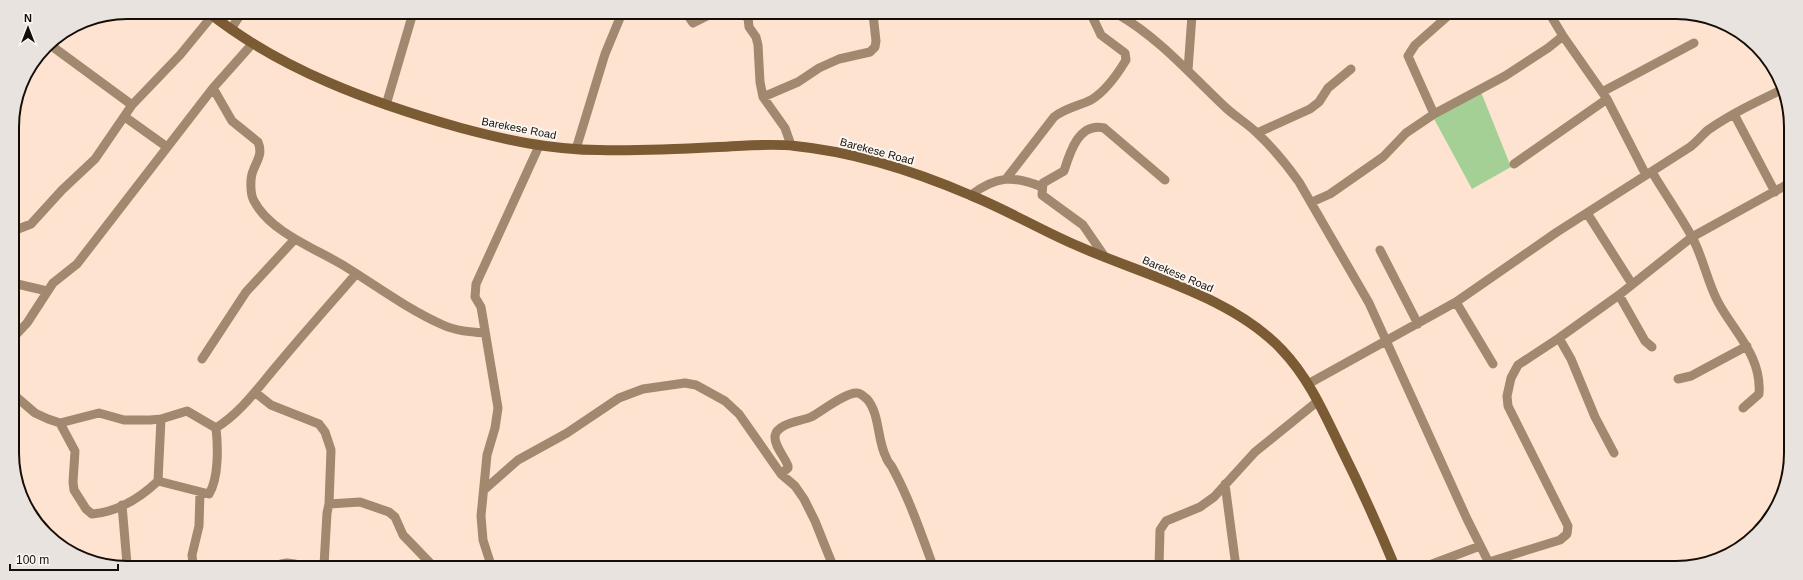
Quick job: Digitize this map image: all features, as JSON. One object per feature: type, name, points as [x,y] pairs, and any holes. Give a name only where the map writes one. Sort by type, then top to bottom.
[{"type":"main road","name":"Barekese Road","points":[[217,19],[290,64],[386,105],[490,136],[539,146],[595,151],[791,145],[882,162],[971,195],[1072,244],[1204,298],[1240,316],[1257,327],[1282,350],[1308,384],[1318,401],[1372,511],[1393,561]]},
{"type":"street","points":[[19,229],[31,224],[62,190],[95,159],[132,105],[180,54],[206,19]]},
{"type":"street","points":[[231,29],[237,19]]},
{"type":"street","points":[[386,105],[411,19]]},
{"type":"street","points":[[576,149],[604,54],[619,19]]},
{"type":"street","points":[[690,19],[692,23],[701,19]]},
{"type":"street","points":[[749,19],[749,27],[756,37],[758,45],[760,82],[763,97],[785,128],[791,145]]},
{"type":"street","points":[[763,97],[798,82],[839,59],[870,52],[875,47],[876,41],[874,19]]},
{"type":"street","points":[[1006,179],[1054,117],[1060,112],[1092,99],[1106,87],[1126,60],[1125,53],[1101,35],[1093,19]]},
{"type":"street","points":[[1125,19],[1188,70],[1224,107],[1257,133],[1289,168],[1312,202],[1369,303],[1488,561]]},
{"type":"street","points":[[1188,70],[1192,19]]},
{"type":"street","points":[[1434,114],[1408,56],[1415,45],[1444,19]]},
{"type":"street","points":[[1556,19],[1563,36],[1604,96],[1649,174],[1692,237],[1717,301],[1747,346],[1757,365],[1760,380],[1759,394],[1743,408]]},
{"type":"street","points":[[1312,202],[1330,194],[1383,157],[1406,133],[1434,114],[1505,76],[1548,48],[1563,36]]},
{"type":"street","points":[[19,332],[28,323],[47,291],[57,280],[77,264],[213,88],[253,42]]},
{"type":"street","points":[[1514,164],[1604,96],[1694,43]]},
{"type":"street","points":[[54,48],[132,105]]},
{"type":"street","points":[[1257,133],[1310,108],[1319,102],[1328,88],[1351,68]]},
{"type":"street","points":[[213,88],[232,122],[258,142],[260,155],[252,176],[252,198],[258,208],[294,240],[445,326],[462,331],[485,333]]},
{"type":"street","points":[[1308,384],[1456,302],[1587,213],[1690,147],[1707,132],[1734,114],[1778,92]]},
{"type":"street","points":[[1734,114],[1774,192]]},
{"type":"street","points":[[125,117],[168,147]]},
{"type":"street","points":[[1105,257],[1083,225],[1042,195],[1044,183],[1064,171],[1070,150],[1079,137],[1090,127],[1096,126],[1104,128],[1165,180]]},
{"type":"street","points":[[486,561],[481,516],[487,455],[495,428],[498,408],[481,307],[475,297],[476,284],[539,146]]},
{"type":"street","points":[[971,195],[984,186],[998,180],[1014,178],[1042,188]]},
{"type":"street","points":[[1501,561],[1560,540],[1567,534],[1568,526],[1508,406],[1507,396],[1511,378],[1518,364],[1559,338],[1619,295],[1692,237],[1784,186]]},
{"type":"street","points":[[1587,213],[1632,284]]},
{"type":"street","points":[[202,359],[246,292],[294,240]]},
{"type":"street","points":[[1380,250],[1418,324]]},
{"type":"street","points":[[216,428],[229,420],[256,393],[279,363],[356,274]]},
{"type":"street","points":[[19,284],[47,291]]},
{"type":"street","points":[[1619,295],[1645,341],[1652,347]]},
{"type":"street","points":[[1456,302],[1494,364]]},
{"type":"street","points":[[1559,338],[1571,359],[1595,417],[1614,453]]},
{"type":"street","points":[[1678,379],[1691,376],[1747,346]]},
{"type":"street","points":[[484,490],[518,460],[567,433],[620,398],[643,389],[685,383],[696,385],[730,405],[781,474],[795,486],[804,499],[815,521],[831,561]]},
{"type":"street","points":[[256,393],[271,405],[319,424],[325,432],[330,450],[330,504],[327,513],[324,561]]},
{"type":"street","points":[[781,474],[788,468],[788,466],[776,443],[775,437],[777,431],[782,427],[810,417],[850,394],[858,393],[864,396],[868,401],[874,415],[886,457],[909,504],[931,561]]},
{"type":"street","points":[[19,399],[35,413],[48,420],[60,423],[99,413],[124,420],[161,419],[186,411],[216,428]]},
{"type":"street","points":[[1159,561],[1160,530],[1166,521],[1200,507],[1214,496],[1255,452],[1318,401]]},
{"type":"street","points":[[60,423],[75,451],[73,482],[74,490],[80,501],[92,514],[101,514],[137,498],[158,481],[161,419]]},
{"type":"street","points":[[158,481],[200,493],[210,494],[216,479],[218,446],[216,428]]},
{"type":"street","points":[[1224,484],[1235,561]]},
{"type":"street","points":[[193,561],[192,555],[199,526],[200,493]]},
{"type":"street","points":[[330,504],[360,502],[389,512],[395,517],[402,535],[428,561]]},
{"type":"street","points":[[122,505],[127,561]]},
{"type":"street","points":[[1440,561],[1480,546]]},
{"type":"green space","points":[[1481,92],[1511,167],[1472,189],[1433,117]]}]
